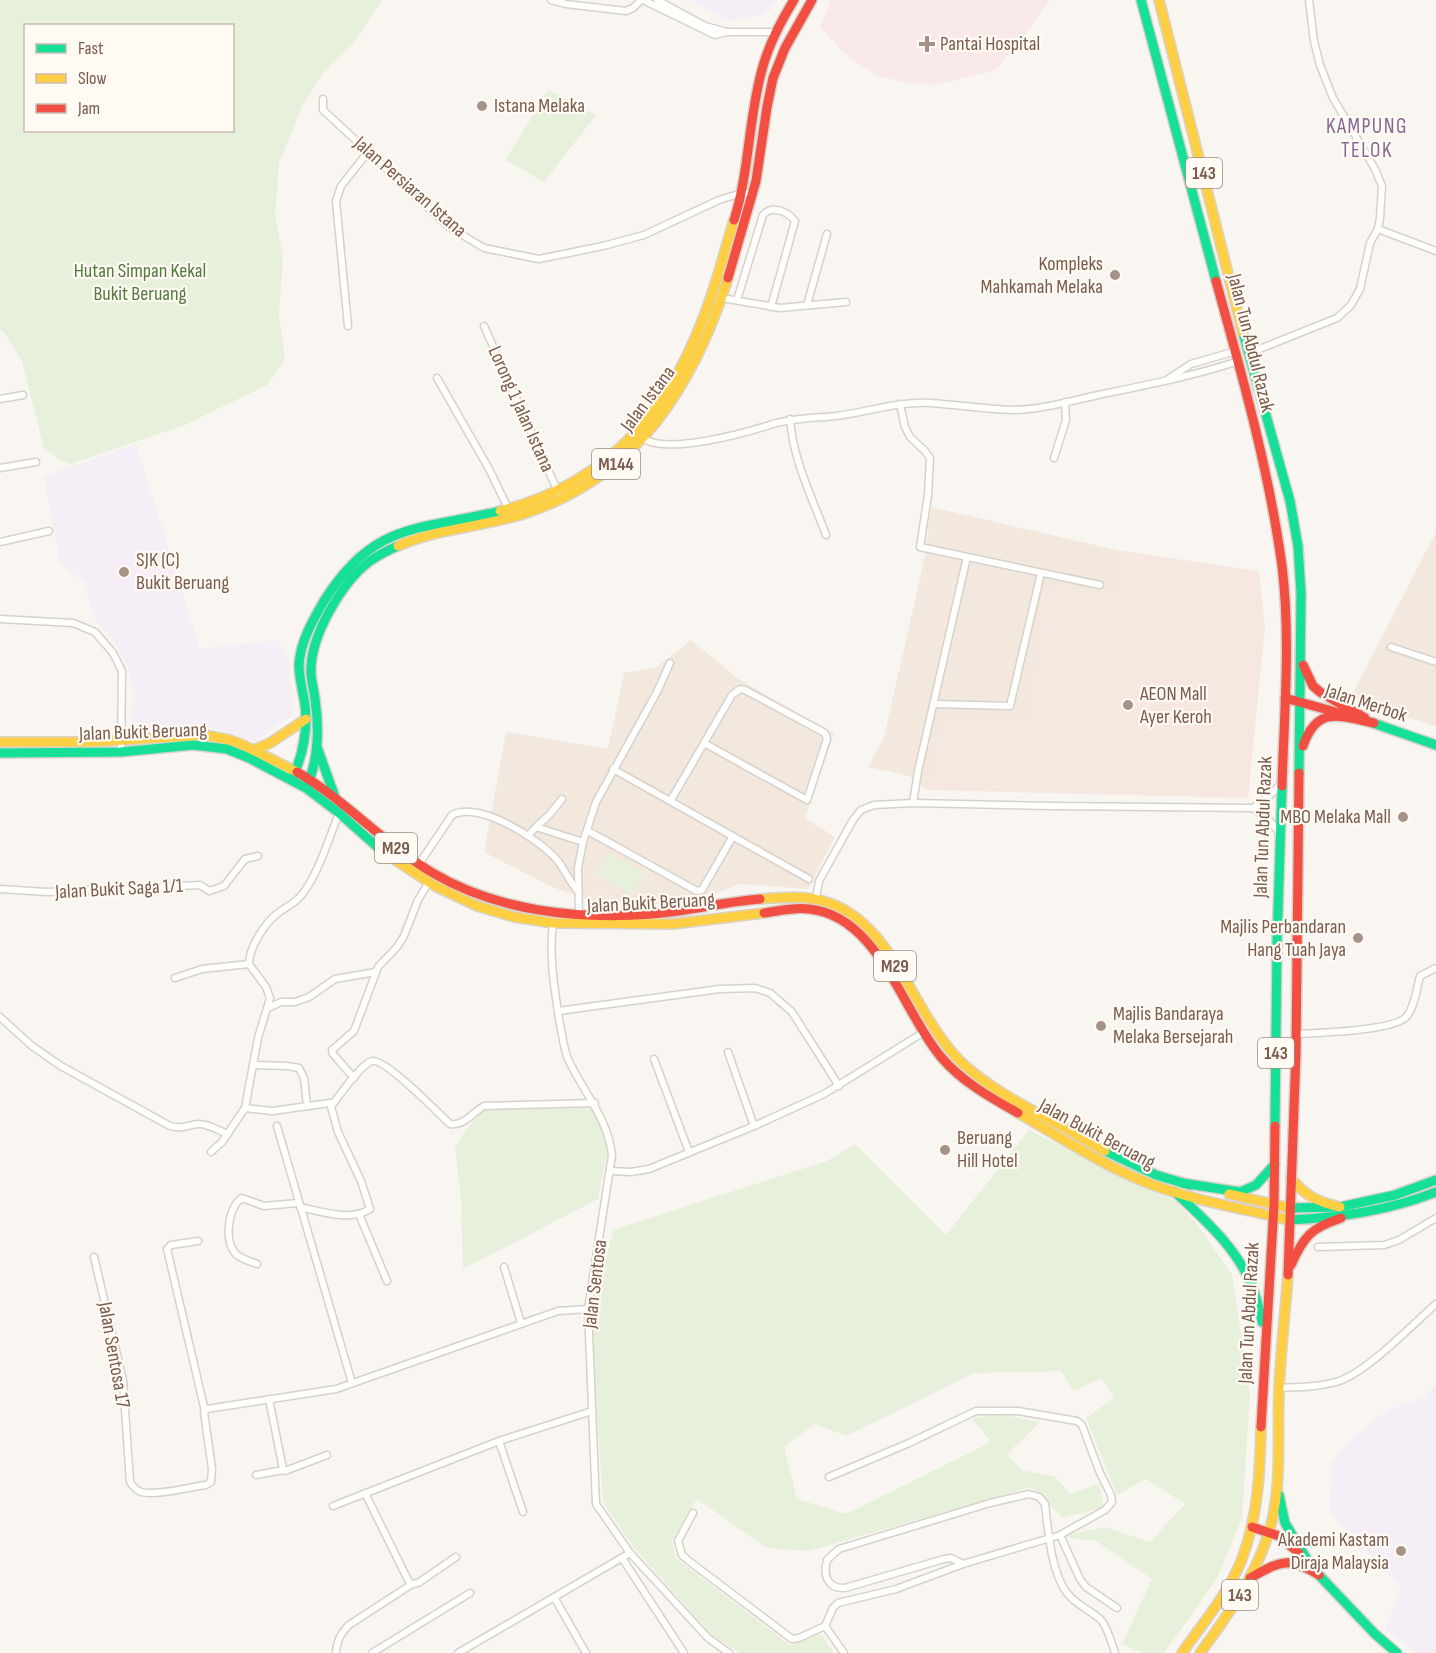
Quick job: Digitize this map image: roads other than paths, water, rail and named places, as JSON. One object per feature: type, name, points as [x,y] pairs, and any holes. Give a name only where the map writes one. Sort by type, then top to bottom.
[{"type":"main road","name":"Jalan Istana","points":[[294,776],[304,740],[306,719],[300,655],[316,615],[353,562],[365,551],[388,537],[416,528],[508,508],[558,492],[598,467],[640,436],[690,351],[714,289],[742,193],[759,77],[774,32],[794,0]]},
{"type":"main road","points":[[769,101],[769,79],[778,37],[774,32],[787,28],[806,0]]},
{"type":"main road","name":"Jalan Istana","points":[[308,784],[317,747],[317,717],[311,666],[315,645],[326,620],[362,568],[396,545],[500,522],[542,509],[572,496],[600,477],[667,409],[700,356],[722,298],[754,193],[772,80],[780,58],[812,0]]},
{"type":"main road","name":"Jalan Tun Abdul Razak","points":[[1141,0],[1236,356],[1275,520],[1282,568],[1286,636],[1281,783],[1274,1205],[1264,1338],[1259,1489],[1252,1527],[1241,1562],[1221,1599],[1182,1653]]},
{"type":"main road","name":"Jalan Tun Abdul Razak","points":[[1159,0],[1290,501],[1298,546],[1301,593],[1296,1034],[1288,1273],[1279,1388],[1277,1482],[1269,1532],[1250,1578],[1232,1610],[1200,1653]]},
{"type":"main road","points":[[1301,661],[1313,686],[1320,692],[1374,723]]},
{"type":"main road","name":"Jalan Merbok","points":[[1285,698],[1374,723],[1436,745]]},
{"type":"main road","points":[[1299,765],[1308,732],[1314,723],[1322,718],[1330,715],[1374,723]]},
{"type":"main road","points":[[253,750],[270,743],[306,719]]},
{"type":"main road","name":"Jalan Bukit Beruang","points":[[0,742],[121,741],[191,735],[229,740],[253,750],[335,798],[380,837],[418,864],[478,895],[554,918]]},
{"type":"main road","name":"Jalan Bukit Beruang","points":[[0,753],[121,752],[193,745],[209,746],[238,753],[294,776]]},
{"type":"main road","points":[[317,747],[335,798]]},
{"type":"main road","name":"Jalan Bukit Beruang","points":[[308,784],[386,855],[429,882],[477,906],[514,917],[674,924],[801,908],[814,908],[828,912],[843,919],[859,931],[940,1056],[956,1072],[994,1099],[1122,1172],[1175,1192],[1289,1221],[1341,1218]]},
{"type":"main road","name":"Jalan Bukit Beruang","points":[[579,919],[655,914],[796,896],[816,898],[838,905],[867,926],[880,943],[936,1034],[953,1056],[976,1077],[1121,1160],[1182,1183],[1290,1208],[1340,1208],[1395,1195],[1436,1180]]},
{"type":"main road","points":[[1182,1183],[1240,1192],[1249,1190],[1262,1180],[1275,1164]]},
{"type":"main road","points":[[1291,1178],[1300,1191],[1317,1203],[1340,1208]]},
{"type":"main road","points":[[1175,1192],[1226,1244],[1245,1272],[1257,1299],[1264,1338]]},
{"type":"main road","points":[[1288,1273],[1299,1247],[1310,1230],[1317,1226],[1341,1218],[1400,1206],[1436,1192]]},
{"type":"main road","points":[[1277,1482],[1285,1523],[1310,1564]]},
{"type":"main road","points":[[1252,1527],[1287,1540],[1366,1626],[1397,1653]]},
{"type":"main road","points":[[1250,1578],[1276,1564],[1289,1562],[1297,1563],[1319,1575]]},
{"type":"street","points":[[551,0],[626,11],[642,0],[715,35],[727,32],[774,32]]},
{"type":"street","points":[[657,0],[705,26],[727,32]]},
{"type":"street","points":[[640,436],[663,445],[718,439],[790,419],[837,416],[900,404],[929,403],[1012,410],[1065,402],[1165,381],[1337,318],[1351,305],[1360,289],[1370,243],[1378,229],[1383,196],[1382,186],[1375,169],[1334,98],[1320,65],[1314,41],[1309,0]]},
{"type":"street","name":"Jalan Persiaran Istana","points":[[323,99],[323,110],[449,227],[484,248],[538,259],[603,246],[644,235],[719,201],[742,193],[754,193]]},
{"type":"street","points":[[348,326],[336,201],[341,186],[368,152]]},
{"type":"street","points":[[737,300],[763,215],[773,209],[782,211],[795,221],[771,307]]},
{"type":"street","points":[[1378,229],[1436,251]]},
{"type":"street","points":[[807,305],[827,234]]},
{"type":"street","points":[[722,298],[780,308],[846,302]]},
{"type":"street","name":"Lorong 1 Jalan Istana","points":[[484,326],[558,492]]},
{"type":"street","points":[[1165,381],[1191,364],[1251,351]]},
{"type":"street","points":[[437,378],[489,469],[508,508]]},
{"type":"street","points":[[0,399],[23,395]]},
{"type":"street","points":[[1054,458],[1066,420],[1065,402]]},
{"type":"street","points":[[900,404],[905,427],[910,437],[925,450],[930,458],[928,495],[919,545],[923,548],[1100,585]]},
{"type":"street","points":[[790,419],[797,458],[826,535]]},
{"type":"street","points":[[0,468],[36,462]]},
{"type":"street","points":[[0,542],[50,531]]},
{"type":"street","points":[[913,803],[918,771],[967,557]]},
{"type":"street","points":[[935,704],[1010,706],[1041,573]]},
{"type":"street","points":[[0,619],[73,623],[95,632],[113,653],[122,671],[121,752]]},
{"type":"street","points":[[1390,646],[1436,662]]},
{"type":"street","points":[[579,919],[578,868],[583,842],[596,802],[657,692],[670,663]]},
{"type":"street","points":[[671,800],[704,743],[732,695],[740,690],[745,690],[825,733],[826,743],[807,800],[704,743]]},
{"type":"street","points":[[613,769],[809,879]]},
{"type":"street","points":[[816,898],[819,880],[853,820],[861,810],[874,805],[913,803],[1253,807],[1268,797],[1281,783]]},
{"type":"street","points":[[528,836],[562,799]]},
{"type":"street","points":[[1253,807],[1268,819],[1280,834]]},
{"type":"street","points":[[211,1152],[228,1134],[245,1108],[258,1038],[268,1008],[270,998],[266,987],[249,964],[251,954],[267,924],[280,911],[295,903],[307,888],[339,813]]},
{"type":"street","points":[[418,864],[452,815],[456,813],[485,815],[536,840],[557,860],[578,891]]},
{"type":"street","points":[[536,827],[583,842]]},
{"type":"street","points":[[588,831],[698,891],[702,890],[733,836]]},
{"type":"street","name":"Jalan Bukit Saga 1/1","points":[[0,889],[47,892],[200,885],[209,891],[224,886],[244,860],[258,856]]},
{"type":"street","points":[[354,1078],[332,1050],[354,1031],[381,962],[405,936],[418,900],[429,882]]},
{"type":"street","name":"Jalan Sentosa","points":[[554,918],[551,957],[558,1011],[568,1058],[594,1103],[611,1143],[611,1171],[588,1308],[596,1504],[630,1553],[708,1638],[729,1653]]},
{"type":"street","points":[[175,978],[202,969],[249,964]]},
{"type":"street","points":[[1296,1034],[1356,1031],[1401,1022],[1409,1013],[1420,975],[1436,968]]},
{"type":"street","points":[[268,1008],[281,1002],[295,1002],[309,997],[335,979],[376,972]]},
{"type":"street","points":[[558,1011],[720,989],[755,988],[770,993],[792,1012],[839,1086]]},
{"type":"street","points":[[0,1017],[33,1046],[61,1066],[170,1126],[182,1129],[195,1124],[203,1124],[228,1134]]},
{"type":"street","points":[[611,1171],[639,1172],[807,1103],[839,1086],[924,1032]]},
{"type":"street","points":[[728,1052],[754,1126]]},
{"type":"street","points":[[654,1059],[689,1152]]},
{"type":"street","points":[[332,1105],[363,1066],[370,1061],[381,1062],[450,1124],[458,1125],[484,1106],[594,1103]]},
{"type":"street","points":[[253,1065],[299,1068],[304,1078],[307,1106]]},
{"type":"street","points":[[245,1108],[272,1111],[328,1103],[332,1105]]},
{"type":"street","points":[[257,1264],[239,1257],[230,1242],[230,1220],[237,1202],[242,1198],[269,1207],[299,1205],[324,1212],[359,1214],[370,1209],[361,1181],[338,1132],[332,1105]]},
{"type":"street","points":[[277,1126],[352,1383]]},
{"type":"street","points":[[359,1214],[387,1281]]},
{"type":"street","points":[[1318,1247],[1384,1245],[1399,1240],[1436,1218]]},
{"type":"street","points":[[198,1241],[171,1245],[167,1249],[205,1410],[336,1389],[558,1311],[588,1308]]},
{"type":"street","name":"Jalan Sentosa 17","points":[[94,1257],[123,1380],[130,1482],[134,1488],[141,1492],[151,1492],[206,1485],[211,1482],[212,1470],[205,1410]]},
{"type":"street","points":[[504,1267],[521,1323]]},
{"type":"street","points":[[1279,1388],[1319,1385],[1340,1380],[1370,1362],[1436,1304]]},
{"type":"street","points":[[268,1399],[284,1470]]},
{"type":"street","points":[[693,1513],[678,1541],[682,1555],[792,1639],[825,1626],[833,1608],[838,1603],[896,1588],[963,1564],[1060,1535],[1105,1510],[1112,1502],[1086,1431],[1077,1421],[1009,1410],[976,1411],[829,1477]]},
{"type":"street","points":[[333,1506],[499,1441],[592,1411]]},
{"type":"street","points":[[499,1441],[523,1512]]},
{"type":"street","points":[[256,1474],[304,1465],[327,1455]]},
{"type":"street","points":[[364,1493],[405,1576],[412,1584]]},
{"type":"street","points":[[963,1564],[951,1558],[944,1558],[840,1588],[830,1584],[825,1575],[827,1560],[839,1549],[990,1503],[1029,1494],[1039,1497],[1045,1504],[1048,1538],[1065,1591],[1071,1598],[1102,1620],[1115,1653]]},
{"type":"street","points":[[1060,1535],[1086,1587],[1117,1608]]},
{"type":"street","points":[[458,1653],[630,1553]]},
{"type":"street","points":[[336,1653],[338,1640],[349,1625],[456,1557]]},
{"type":"street","points":[[622,1558],[684,1653]]},
{"type":"street","points":[[372,1653],[471,1593]]},
{"type":"street","points":[[554,1597],[586,1653]]},
{"type":"street","points":[[825,1626],[844,1653]]},
{"type":"place","name":"Pantai Hospital","points":[[927,44]]},
{"type":"place","name":"Istana Melaka","points":[[482,106]]},
{"type":"place","name":"Kompleks Mahkamah Melaka","points":[[1115,275]]},
{"type":"place","name":"SJK (C) Bukit Beruang","points":[[124,572]]},
{"type":"place","name":"AEON Mall Ayer Keroh","points":[[1128,705]]},
{"type":"place","name":"MBO Melaka Mall","points":[[1403,817]]},
{"type":"place","name":"Majlis Perbandaran Hang Tuah Jaya","points":[[1358,938]]},
{"type":"place","name":"Majlis Bandaraya Melaka Bersejarah","points":[[1101,1026]]},
{"type":"place","name":"Beruang Hill Hotel","points":[[945,1150]]},
{"type":"place","name":"Akademi Kastam Diraja Malaysia","points":[[1401,1551]]},
{"type":"district","name":"KAMPUNG TELOK","points":[[1367,138]]},
{"type":"park label","name":"Hutan Simpan Kekal Bukit Beruang","points":[[140,282]]}]
